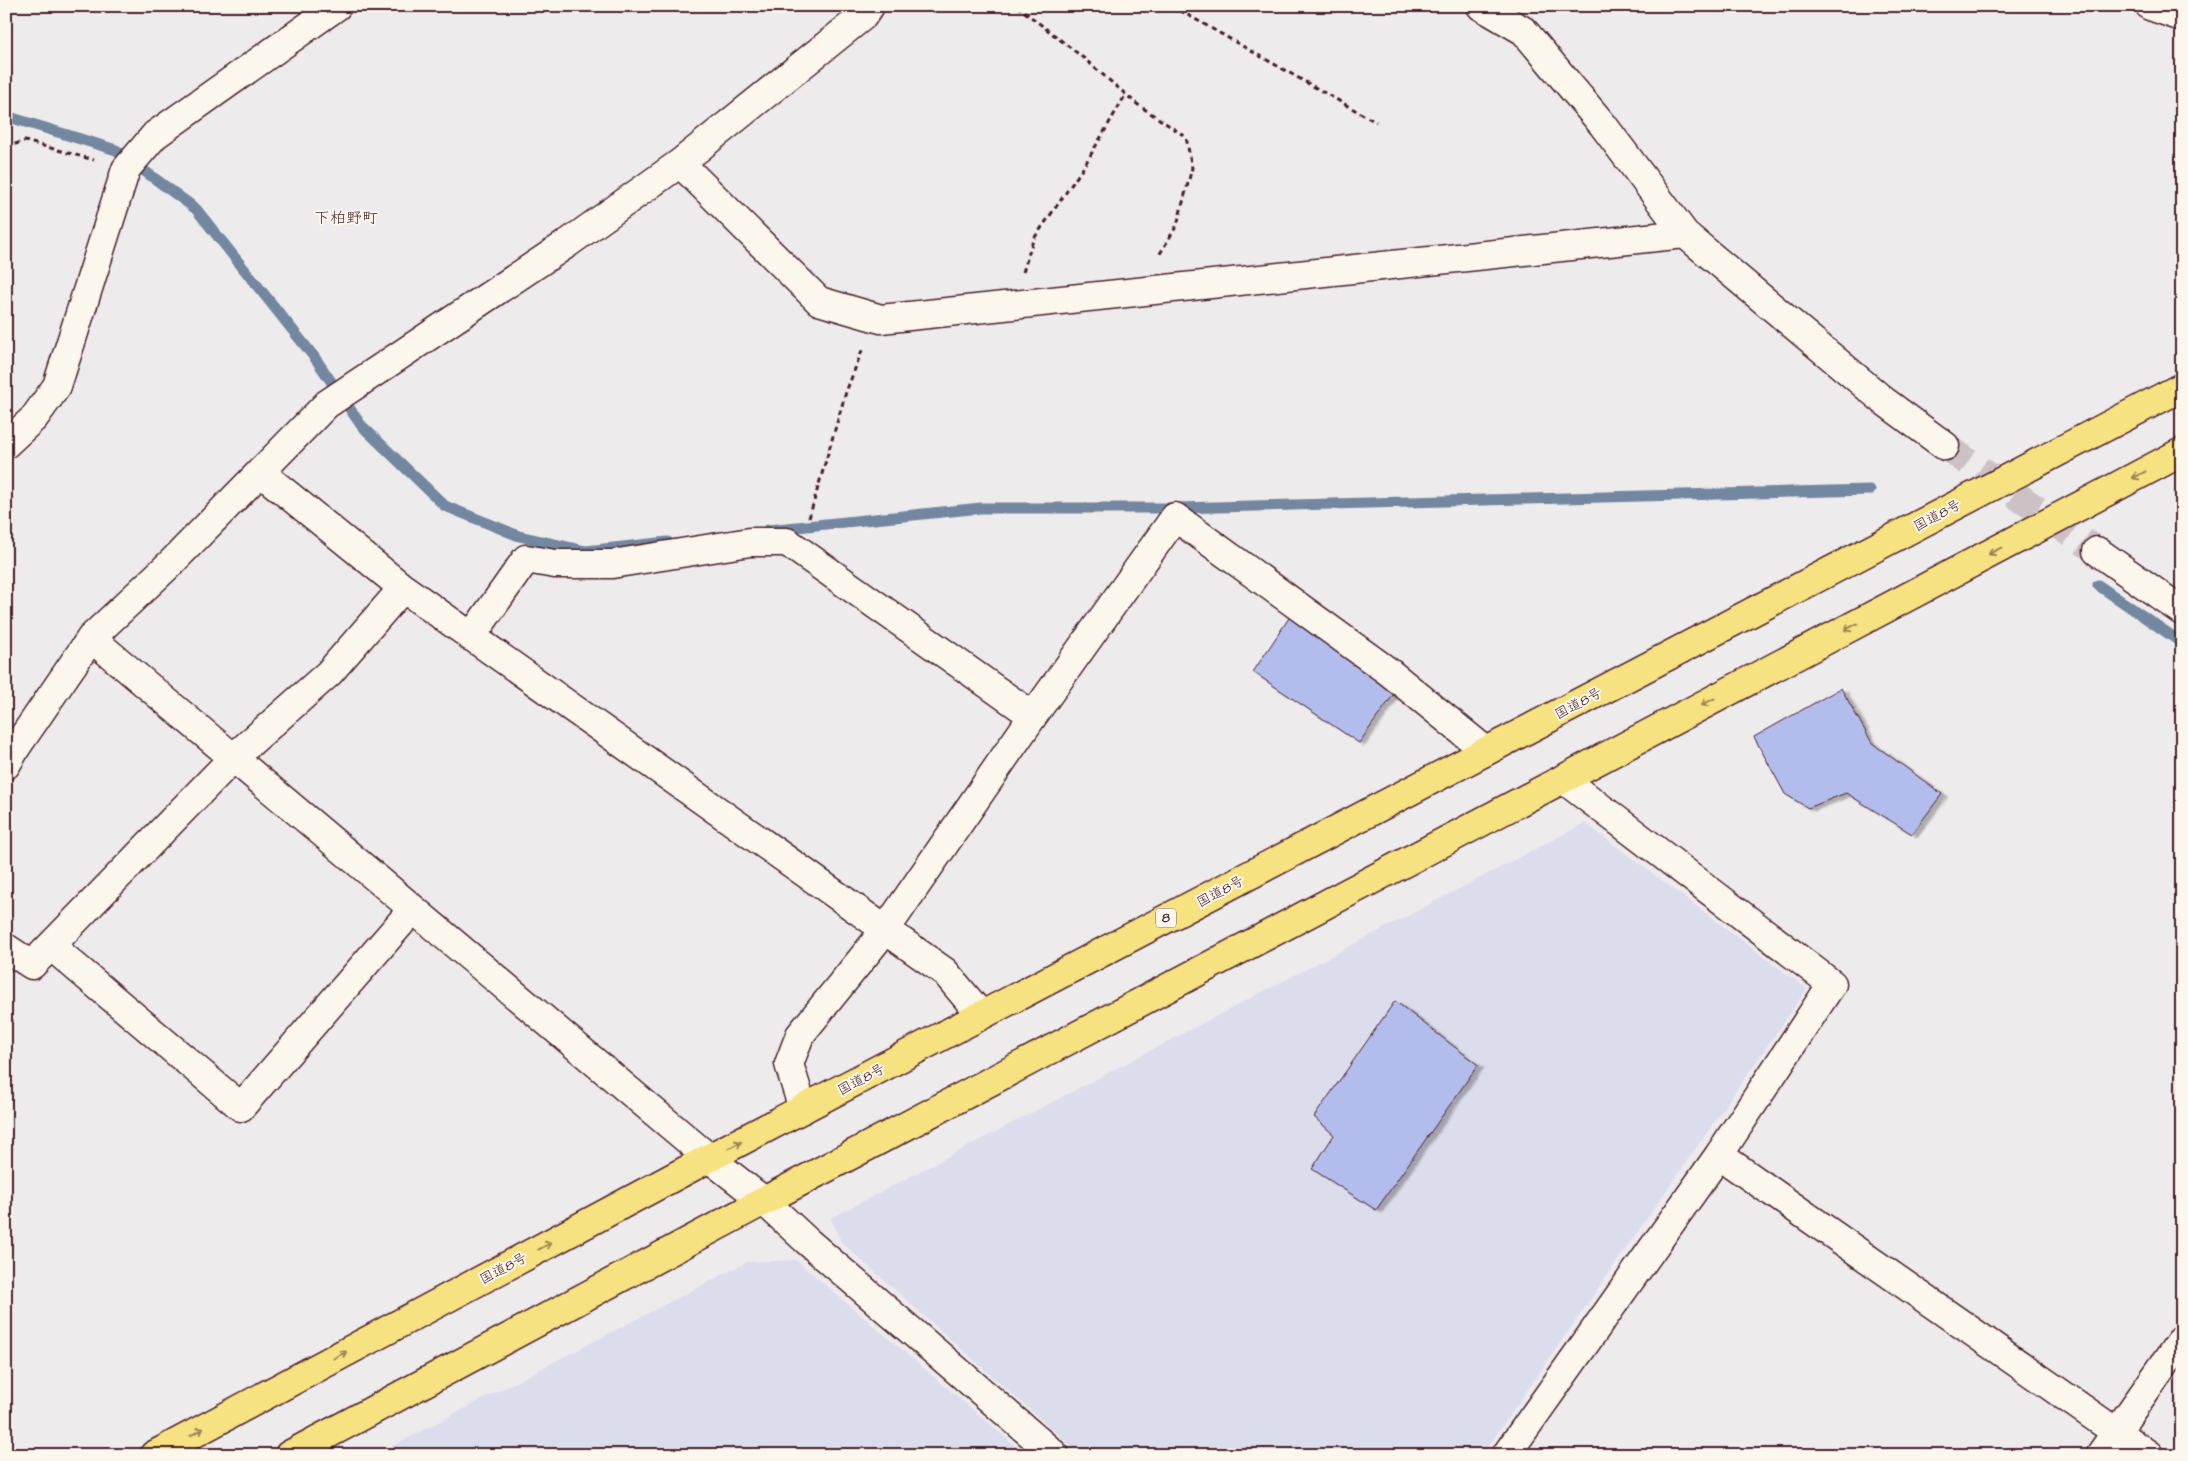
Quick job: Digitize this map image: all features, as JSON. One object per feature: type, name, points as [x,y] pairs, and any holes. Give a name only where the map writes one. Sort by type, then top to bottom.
[{"type":"highway","name":"国道8号","points":[[154,1455],[709,1158],[2182,387]]},
{"type":"highway","points":[[289,1455],[764,1201],[2182,452]]},
{"type":"street","points":[[6,444],[34,418],[57,386],[126,169],[155,135],[337,6]]},
{"type":"street","points":[[6,766],[17,746],[91,638],[172,562],[327,404],[560,248],[680,163],[862,16],[870,6]]},
{"type":"street","points":[[1481,6],[1524,31],[1603,125],[1685,234],[1884,401],[1945,446]]},
{"type":"street","points":[[2150,6],[2182,16]]},
{"type":"street","points":[[680,163],[819,301],[881,319],[1685,234]]},
{"type":"street","points":[[260,472],[403,588],[945,972],[981,1016]]},
{"type":"street","points":[[803,1109],[789,1064],[800,1034],[886,929],[1033,716],[1175,517],[1389,672],[1486,751]]},
{"type":"street","points":[[471,636],[526,559],[555,564],[612,564],[750,542],[786,542],[1033,716]]},
{"type":"street","points":[[2097,551],[2182,611]]},
{"type":"street","points":[[6,948],[32,965],[233,758],[329,674],[403,588]]},
{"type":"street","points":[[91,638],[709,1158],[764,1201],[807,1241],[1055,1455]]},
{"type":"street","points":[[1506,1455],[1719,1156],[1832,984],[1563,779]]},
{"type":"street","points":[[51,946],[242,1107],[413,909]]},
{"type":"street","points":[[1719,1156],[2150,1455]]},
{"type":"street","points":[[2100,1455],[2182,1339]]},
{"type":"path","points":[[1017,6],[1137,104],[1186,137],[1192,168],[1177,225],[1139,292]]},
{"type":"path","points":[[1172,6],[1376,122]]},
{"type":"path","points":[[1013,305],[1033,240],[1083,168],[1126,94]]},
{"type":"path","points":[[6,147],[25,141],[126,169]]},
{"type":"path","points":[[812,512],[846,392],[874,316]]},
{"type":"shaded area","points":[[1585,823],[1807,989],[1482,1455],[1081,1455],[841,1242],[831,1218]]},
{"type":"shaded area","points":[[796,1260],[1026,1455],[375,1455],[747,1262]]},
{"type":"building","points":[[1291,615],[1396,691],[1359,743],[1253,672]]},
{"type":"building","points":[[1841,688],[1872,743],[1942,794],[1912,834],[1846,793],[1808,808],[1785,794],[1754,737]]},
{"type":"building","points":[[1395,1001],[1478,1065],[1376,1210],[1312,1169],[1334,1135],[1314,1117]]},
{"type":"waterway","points":[[6,116],[116,150],[196,209],[315,358],[361,425],[445,506],[519,536],[586,551],[668,542]]},
{"type":"waterway","points":[[768,530],[981,508],[1177,508],[1870,490]]},
{"type":"waterway","points":[[2098,585],[2182,643]]},
{"type":"tunnel","points":[[1945,446],[2097,551]]},
{"type":"district","name":"下柏野町","points":[[346,217]]}]
